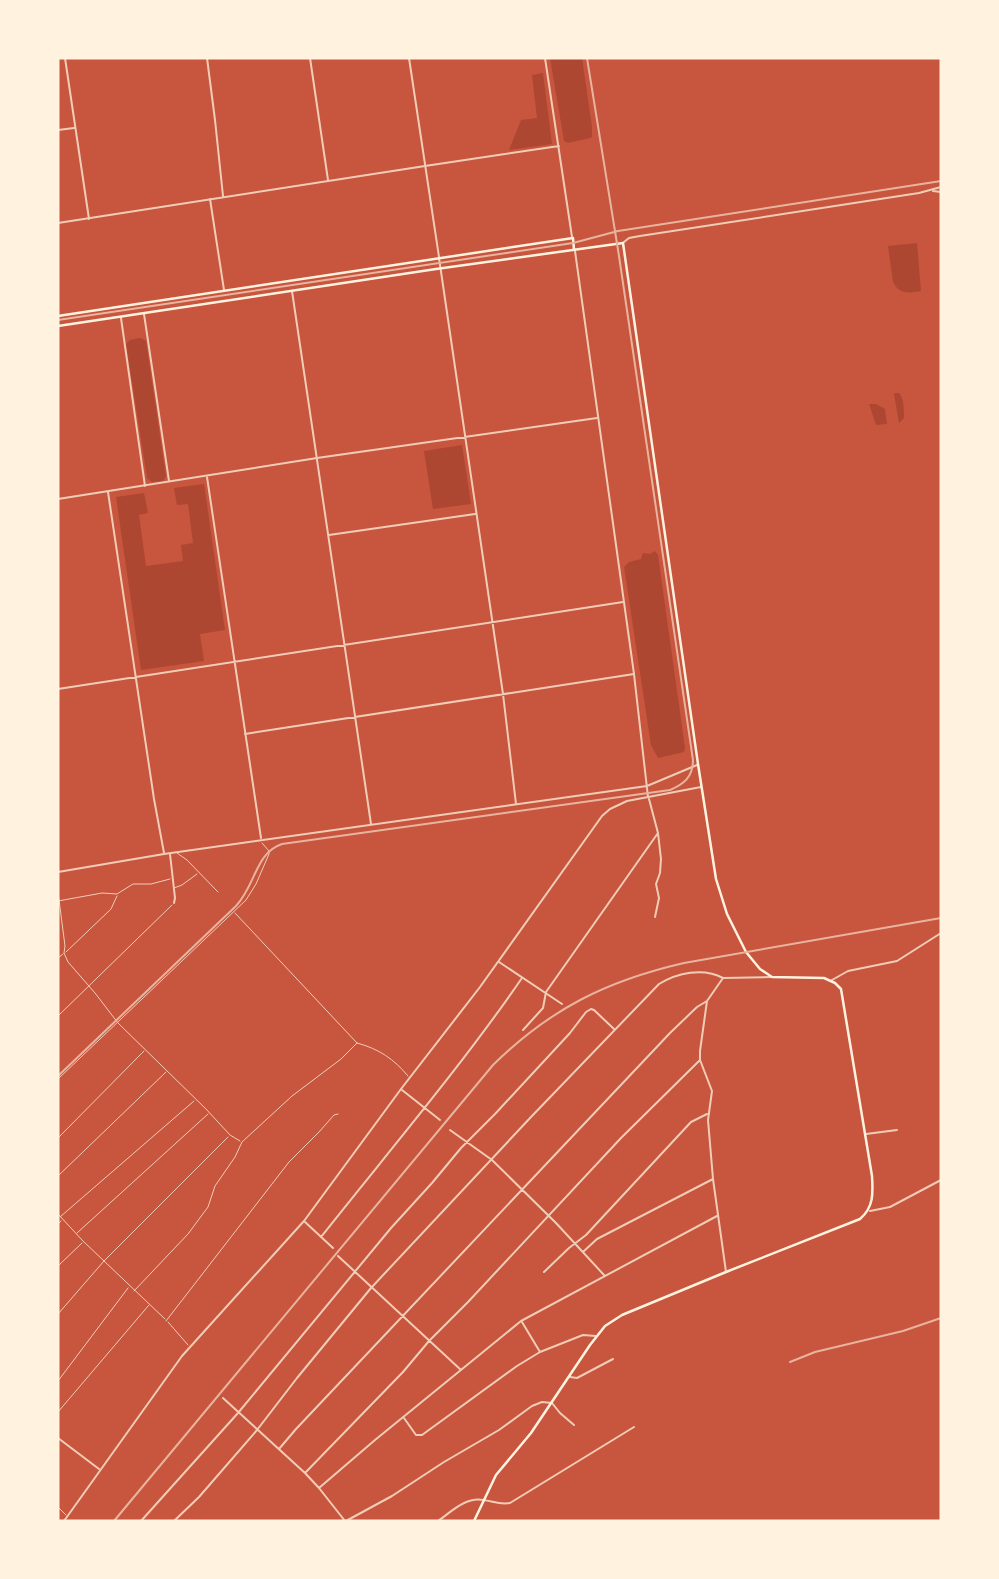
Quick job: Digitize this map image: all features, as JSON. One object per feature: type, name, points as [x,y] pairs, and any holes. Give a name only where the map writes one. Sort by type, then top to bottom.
[{"type":"main road","points":[[58,316],[573,238],[574,250]]},
{"type":"main road","points":[[58,326],[623,243],[716,879],[727,914],[746,952],[760,969],[772,977],[824,978],[839,986],[843,993],[873,1189],[869,1211],[860,1219],[622,1315],[605,1326],[525,1440],[496,1475],[474,1521]]},
{"type":"main road","points":[[290,281],[292,291]]},
{"type":"street","points":[[65,58],[89,219]]},
{"type":"street","points":[[207,58],[223,197]]},
{"type":"street","points":[[310,58],[328,181]]},
{"type":"street","points":[[409,58],[503,694],[516,805]]},
{"type":"street","points":[[545,58],[573,238]]},
{"type":"street","points":[[58,130],[75,128]]},
{"type":"street","points":[[58,223],[559,146]]},
{"type":"street","points":[[932,191],[941,187]]},
{"type":"street","points":[[623,243],[640,236],[932,191],[941,192]]},
{"type":"street","points":[[210,200],[224,291]]},
{"type":"street","points":[[574,250],[634,674],[647,786],[658,833],[661,863],[656,884],[659,898],[655,917]]},
{"type":"street","points":[[292,291],[372,825]]},
{"type":"street","points":[[144,313],[169,482]]},
{"type":"street","points":[[121,317],[145,486]]},
{"type":"street","points":[[58,499],[317,458],[598,418]]},
{"type":"street","points":[[207,476],[261,841]]},
{"type":"street","points":[[108,491],[164,854]]},
{"type":"street","points":[[329,535],[476,514]]},
{"type":"street","points":[[58,689],[624,602]]},
{"type":"street","points":[[245,734],[634,674]]},
{"type":"street","points":[[58,872],[170,853],[647,786],[698,764]]},
{"type":"street","points":[[64,1521],[175,1364],[304,1221],[499,961],[603,816],[618,804],[635,799],[701,788]]},
{"type":"street","points":[[523,1030],[542,1009],[546,992],[658,833]]},
{"type":"street","points":[[170,853],[174,903]]},
{"type":"street","points":[[831,981],[849,971],[897,961],[941,933]]},
{"type":"street","points":[[499,961],[562,1004]]},
{"type":"street","points":[[174,1521],[199,1497],[257,1430],[371,1288],[663,981],[700,971],[723,978],[772,977]]},
{"type":"street","points":[[321,1237],[425,1108],[522,978]]},
{"type":"street","points":[[279,1449],[677,1026],[707,1000],[723,978]]},
{"type":"street","points":[[707,1000],[700,1060],[712,1091],[708,1114],[712,1179],[726,1272]]},
{"type":"street","points":[[141,1521],[238,1413],[391,1228],[588,1010],[594,1010],[615,1030]]},
{"type":"street","points":[[305,1474],[621,1138],[700,1060]]},
{"type":"street","points":[[401,1089],[440,1120]]},
{"type":"street","points":[[544,1272],[595,1225],[691,1122],[708,1114]]},
{"type":"street","points":[[450,1130],[492,1160],[604,1275]]},
{"type":"street","points":[[865,1134],[897,1130]]},
{"type":"street","points":[[583,1252],[597,1239],[712,1179]]},
{"type":"street","points":[[869,1211],[890,1207],[941,1180]]},
{"type":"street","points":[[319,1488],[521,1321],[717,1216]]},
{"type":"street","points":[[304,1221],[333,1248]]},
{"type":"street","points":[[338,1256],[461,1370]]},
{"type":"street","points":[[521,1321],[540,1352]]},
{"type":"street","points":[[403,1417],[416,1435],[422,1435],[540,1352],[583,1335],[596,1336]]},
{"type":"street","points":[[569,1377],[577,1378],[613,1359]]},
{"type":"street","points":[[223,1398],[305,1474],[346,1521],[501,1429],[532,1406],[542,1402],[552,1403],[574,1425]]},
{"type":"street","points":[[438,1521],[467,1502],[484,1500],[497,1504],[510,1503],[634,1427]]},
{"type":"street","points":[[58,1438],[100,1469]]},
{"type":"lane","points":[[58,1079],[246,900],[269,856],[269,851],[261,841]]},
{"type":"lane","points":[[176,853],[187,860],[218,892]]},
{"type":"lane","points":[[174,888],[199,872]]},
{"type":"lane","points":[[58,900],[102,893],[117,894],[133,884],[151,884],[173,878]]},
{"type":"lane","points":[[58,892],[64,953],[68,962],[118,1023],[230,1135],[242,1142]]},
{"type":"lane","points":[[58,958],[111,909],[117,894]]},
{"type":"lane","points":[[59,1014],[174,903]]},
{"type":"lane","points":[[234,911],[357,1043],[391,1058],[410,1077]]},
{"type":"lane","points":[[58,937],[63,936]]},
{"type":"lane","points":[[134,1291],[188,1234],[208,1207],[215,1186],[242,1142],[292,1096],[341,1059],[357,1043]]},
{"type":"lane","points":[[58,1138],[146,1050]]},
{"type":"lane","points":[[58,1176],[167,1071]]},
{"type":"lane","points":[[58,1224],[196,1100]]},
{"type":"lane","points":[[77,1233],[209,1112]]},
{"type":"lane","points":[[166,1321],[289,1162],[338,1114]]},
{"type":"lane","points":[[58,1314],[104,1261],[230,1135]]},
{"type":"lane","points":[[58,1214],[190,1347]]},
{"type":"lane","points":[[58,1266],[83,1241]]},
{"type":"lane","points":[[58,1381],[129,1286]]},
{"type":"lane","points":[[58,1412],[149,1305]]},
{"type":"lane","points":[[58,1507],[68,1517]]},
{"type":"shaded area","points":[[550,58],[582,58],[592,137],[568,143],[564,141]]},
{"type":"shaded area","points":[[543,73],[552,144],[509,150],[521,120],[537,118],[532,75]]},
{"type":"shaded area","points":[[917,243],[921,291],[905,292],[898,289],[893,282],[888,246]]},
{"type":"shaded area","points":[[139,338],[146,341],[166,476],[163,481],[152,482],[147,478],[126,344]]},
{"type":"shaded area","points":[[894,394],[901,395],[903,404],[904,418],[899,423]]},
{"type":"shaded area","points":[[869,404],[885,409],[887,424],[876,425]]},
{"type":"shaded area","points":[[462,445],[471,504],[433,509],[424,451]]},
{"type":"shaded area","points":[[204,484],[225,630],[200,634],[204,661],[141,670],[116,497],[144,493],[148,513],[139,515],[146,566],[183,561],[181,545],[193,543],[188,504],[177,505],[174,488]]},
{"type":"shaded area","points":[[655,551],[658,555],[685,748],[684,752],[658,758],[651,745],[624,567],[629,562],[641,559],[643,553],[650,554]]},
{"type":"tram line","points":[[58,1076],[236,906],[243,898],[261,862],[273,848],[282,844],[670,790],[689,775],[693,760],[587,58]]},
{"type":"tram line","points":[[58,320],[573,243],[618,231],[941,181]]},
{"type":"railway","points":[[114,1521],[493,1065],[536,1028],[604,988],[656,970],[941,918]]},
{"type":"railway","points":[[790,1362],[815,1352],[903,1331],[941,1318]]}]
